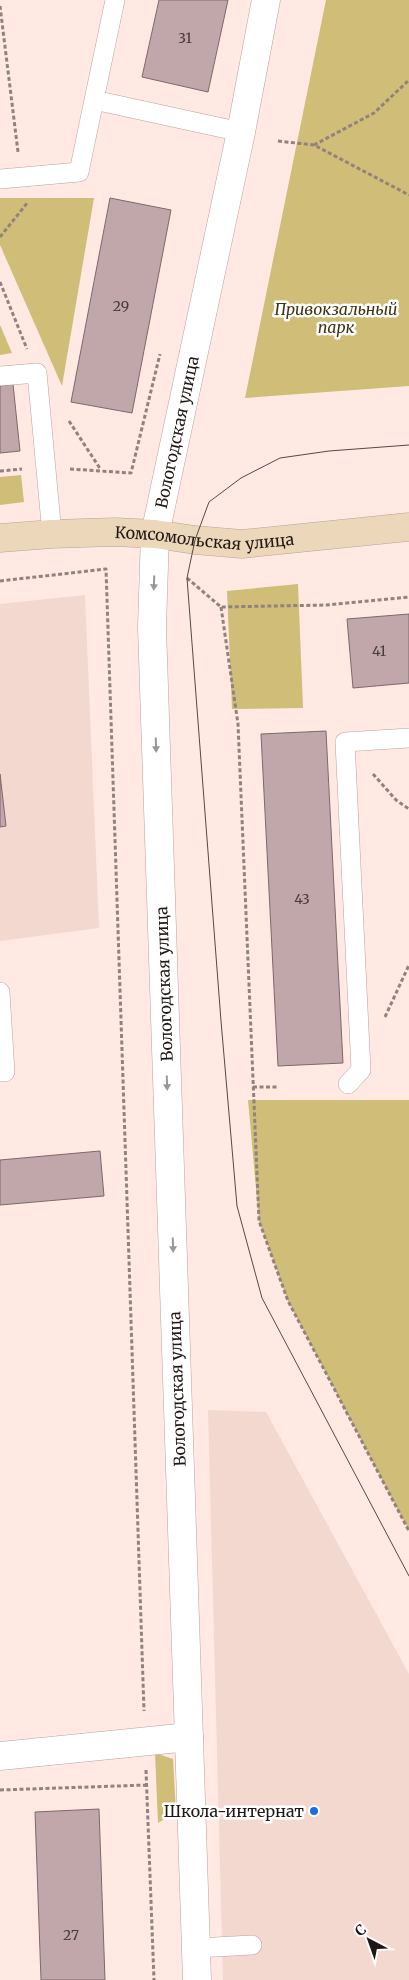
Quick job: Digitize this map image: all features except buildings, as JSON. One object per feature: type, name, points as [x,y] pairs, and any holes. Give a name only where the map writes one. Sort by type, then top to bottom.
[{"type":"street","name":"Вологодская улица","points":[[197,1980],[152,627],[155,534],[241,132],[266,0]]},
{"type":"street","name":"Комсомольская улица","points":[[0,538],[115,532],[155,534],[242,544],[409,527]]},
{"type":"street","points":[[0,1756],[189,1737]]},
{"type":"lane","points":[[0,180],[79,172],[115,0]]},
{"type":"lane","points":[[94,100],[241,132]]},
{"type":"lane","points":[[0,376],[37,373],[52,534]]},
{"type":"lane","points":[[348,1084],[361,1070],[345,742],[409,738]]},
{"type":"lane","points":[[0,992],[5,1072],[0,1072]]},
{"type":"lane","points":[[196,1948],[252,1945]]},
{"type":"path","points":[[0,6],[21,177]]},
{"type":"path","points":[[314,145],[374,114],[409,80]]},
{"type":"path","points":[[278,141],[314,145],[409,195]]},
{"type":"path","points":[[0,237],[50,175]]},
{"type":"path","points":[[0,282],[37,373]]},
{"type":"path","points":[[101,471],[131,473]]},
{"type":"path","points":[[0,581],[106,569],[154,1980]]},
{"type":"path","points":[[187,578],[221,607],[238,724],[259,1221],[288,1301],[409,1531]]},
{"type":"path","points":[[221,607],[326,605],[409,597]]},
{"type":"path","points":[[345,742],[396,800],[409,809]]},
{"type":"path","points":[[253,1087],[278,1087]]},
{"type":"path","points":[[0,1790],[147,1784]]},
{"type":"shaded area","points":[[85,595],[99,928],[0,941],[0,604]]},
{"type":"shaded area","name":"Школа-интернат","points":[[208,1410],[266,1412],[409,1674],[409,1980],[223,1980]]},
{"type":"green space","name":"Привокзальный парк","points":[[326,0],[409,0],[409,386],[245,398]]},
{"type":"green space","points":[[0,198],[94,198],[62,386],[0,245]]},
{"type":"green space","points":[[0,325],[12,353],[0,355]]},
{"type":"green space","points":[[21,475],[24,502],[0,505],[0,477]]},
{"type":"green space","points":[[298,584],[303,708],[232,709],[227,591]]},
{"type":"green space","points":[[248,1100],[409,1100],[409,1531],[288,1301],[259,1221]]},
{"type":"green space","points":[[155,1753],[173,1759],[176,1812],[158,1823]]},
{"type":"tram line","points":[[409,445],[329,451],[280,458],[241,478],[209,502],[195,540],[187,578],[237,1206],[262,1298],[409,1576]]},
{"type":"place","name":"Школа-интернат","points":[[314,1811]]}]
